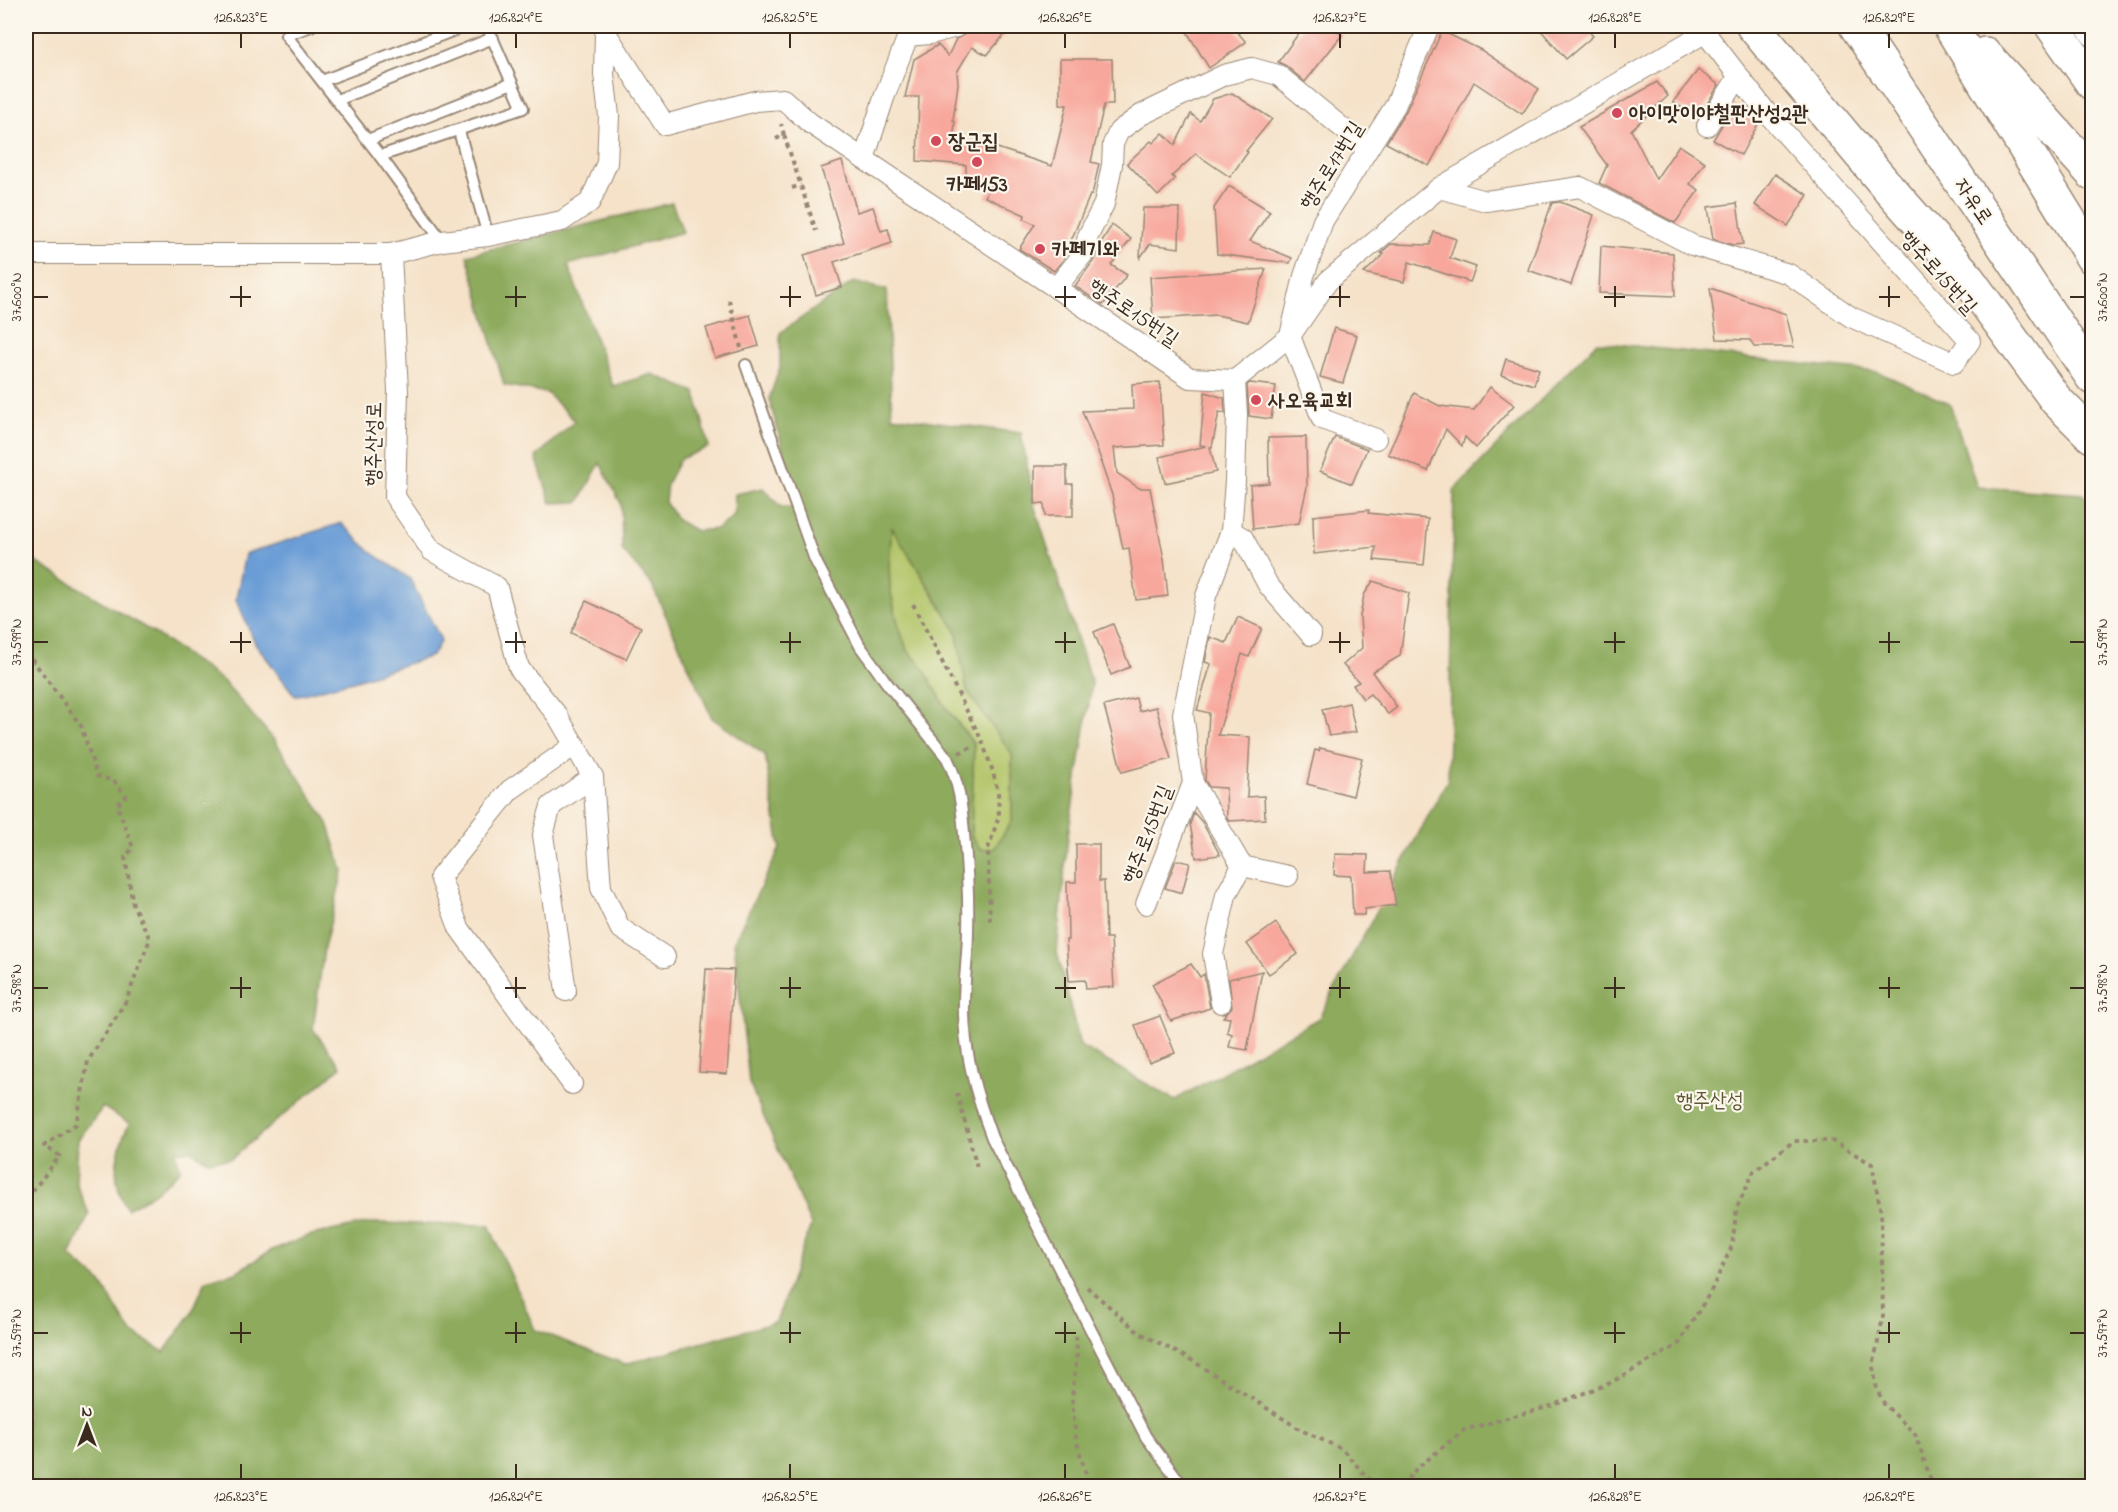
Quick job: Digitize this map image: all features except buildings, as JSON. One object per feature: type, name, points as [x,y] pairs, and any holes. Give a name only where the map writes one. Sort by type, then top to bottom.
[{"type":"highway","points":[[1753,26],[1963,273],[2056,400],[2092,436]]},
{"type":"highway","name":"자유로","points":[[1856,26],[2092,377]]},
{"type":"highway","points":[[1950,26],[2092,256]]},
{"type":"highway","points":[[1958,26],[2092,173]]},
{"type":"highway","points":[[2052,26],[2092,83]]},
{"type":"street","points":[[864,159],[885,95],[909,36],[930,34],[957,26]]},
{"type":"street","name":"행주로17번길","points":[[1290,336],[1304,276],[1323,221],[1395,106],[1429,26]]},
{"type":"street","points":[[2085,26],[2092,36]]},
{"type":"street","name":"행주로15번길","points":[[604,29],[665,125],[755,101],[783,99],[810,123],[1190,378],[1235,380],[1290,336],[1328,281],[1439,188],[1706,28],[1767,113],[1970,341],[1954,363],[1851,317],[1789,274],[1692,245],[1580,187],[1486,201],[1439,188]]},
{"type":"street","points":[[26,254],[391,254],[442,241],[488,236],[562,221],[590,202],[607,163],[609,116],[604,74],[604,29]]},
{"type":"street","points":[[1056,288],[1084,254],[1088,236],[1104,204],[1113,144],[1119,131],[1141,115],[1224,75],[1252,68],[1278,75],[1368,149]]},
{"type":"street","points":[[1707,126],[1739,76]]},
{"type":"street","name":"행주산성로","points":[[391,254],[398,391],[395,497],[432,551],[497,587],[519,668],[557,715],[593,777],[601,888],[620,928],[665,957]]},
{"type":"street","points":[[1290,336],[1322,419],[1376,439]]},
{"type":"street","name":"행주로15번길","points":[[1235,380],[1236,459],[1231,531],[1206,596],[1183,714],[1193,783],[1242,866]]},
{"type":"street","points":[[1231,531],[1243,538],[1268,585],[1311,635]]},
{"type":"street","points":[[572,1084],[459,928],[440,877],[510,790],[575,744]]},
{"type":"street","points":[[566,991],[543,835],[551,806],[593,777]]},
{"type":"street","name":"행주로15번길","points":[[1146,904],[1193,783]]},
{"type":"street","points":[[1221,1004],[1213,954],[1226,895],[1242,866],[1288,876]]},
{"type":"lane","points":[[311,26],[286,35],[368,140],[442,241]]},
{"type":"lane","points":[[322,81],[465,26]]},
{"type":"lane","points":[[380,156],[523,108],[488,26]]},
{"type":"lane","points":[[337,100],[493,38]]},
{"type":"lane","points":[[368,140],[512,83]]},
{"type":"lane","points":[[459,130],[488,236]]},
{"type":"lane","points":[[746,365],[815,560],[860,646],[947,758],[954,772],[961,799],[966,855],[968,928],[964,1005],[968,1055],[978,1101],[992,1138],[1146,1437],[1183,1486]]},
{"type":"path","points":[[784,135],[816,231]]},
{"type":"path","points":[[792,188],[801,185]]},
{"type":"path","points":[[729,300],[746,365]]},
{"type":"path","points":[[913,604],[982,741],[996,784],[999,816],[988,849],[990,926]]},
{"type":"path","points":[[26,638],[32,639],[29,655],[81,726],[98,776],[114,782],[126,796],[117,805],[133,848],[125,857],[134,905],[150,939],[126,1001],[88,1061],[76,1124],[44,1146],[60,1156],[26,1199]]},
{"type":"path","points":[[957,1093],[977,1167]]},
{"type":"path","points":[[1402,1486],[1416,1469],[1464,1430],[1561,1402],[1610,1383],[1678,1345],[1711,1291],[1732,1246],[1737,1207],[1754,1171],[1794,1141],[1832,1141],[1872,1164],[1881,1214],[1883,1317],[1873,1366],[1877,1390],[1885,1406],[1915,1434],[1933,1486]]},
{"type":"path","points":[[1053,1258],[1138,1332],[1193,1361],[1301,1430],[1342,1449],[1375,1486]]},
{"type":"path","points":[[1075,1328],[1077,1353],[1072,1398],[1076,1440],[1086,1474],[1087,1486]]},
{"type":"green space","name":"행주산성","points":[[672,203],[683,232],[568,265],[613,386],[652,374],[695,392],[709,447],[680,459],[667,484],[665,502],[677,520],[696,531],[717,529],[734,516],[735,494],[763,488],[781,507],[799,507],[769,399],[780,367],[780,333],[853,282],[887,290],[892,416],[1021,433],[1035,508],[1092,684],[1068,835],[1057,952],[1080,1046],[1175,1100],[1319,1018],[1448,779],[1454,490],[1597,342],[1878,372],[1950,404],[1977,487],[2083,494],[2092,507],[2092,1486],[26,1486],[26,551],[31,559],[154,633],[222,680],[275,741],[328,823],[343,871],[324,948],[313,1029],[341,1067],[231,1159],[208,1161],[190,1150],[175,1152],[181,1169],[156,1192],[127,1209],[118,1187],[116,1166],[120,1146],[129,1123],[103,1107],[78,1140],[76,1183],[89,1214],[70,1256],[100,1281],[131,1332],[164,1352],[191,1314],[206,1280],[236,1272],[272,1250],[311,1235],[370,1223],[489,1225],[535,1330],[625,1364],[776,1322],[811,1225],[749,1083],[734,941],[780,848],[765,755],[712,718],[652,585],[622,550],[621,504],[600,463],[579,502],[551,503],[536,457],[575,421],[547,393],[504,385],[467,255]],"holes":[[[892,528],[956,630],[967,691],[1012,754],[1012,821],[994,849],[980,849],[971,835],[974,745],[945,706],[922,666],[907,650],[898,624],[890,589],[889,564]]]},
{"type":"green space","points":[[892,527],[956,630],[967,691],[1012,754],[1012,821],[994,849],[980,849],[971,835],[974,744],[945,706],[922,666],[907,650],[898,624],[890,589],[889,564]]},
{"type":"water","points":[[341,523],[370,551],[410,579],[441,640],[432,656],[353,681],[295,696],[255,643],[236,599],[245,554]]},
{"type":"place","name":"아이맛이야철판산성2관","points":[[1617,113]]},
{"type":"place","name":"장군집","points":[[936,141]]},
{"type":"place","name":"카페153","points":[[977,162]]},
{"type":"place","name":"카페기와","points":[[1040,249]]},
{"type":"place","name":"사오육교회","points":[[1256,400]]}]
